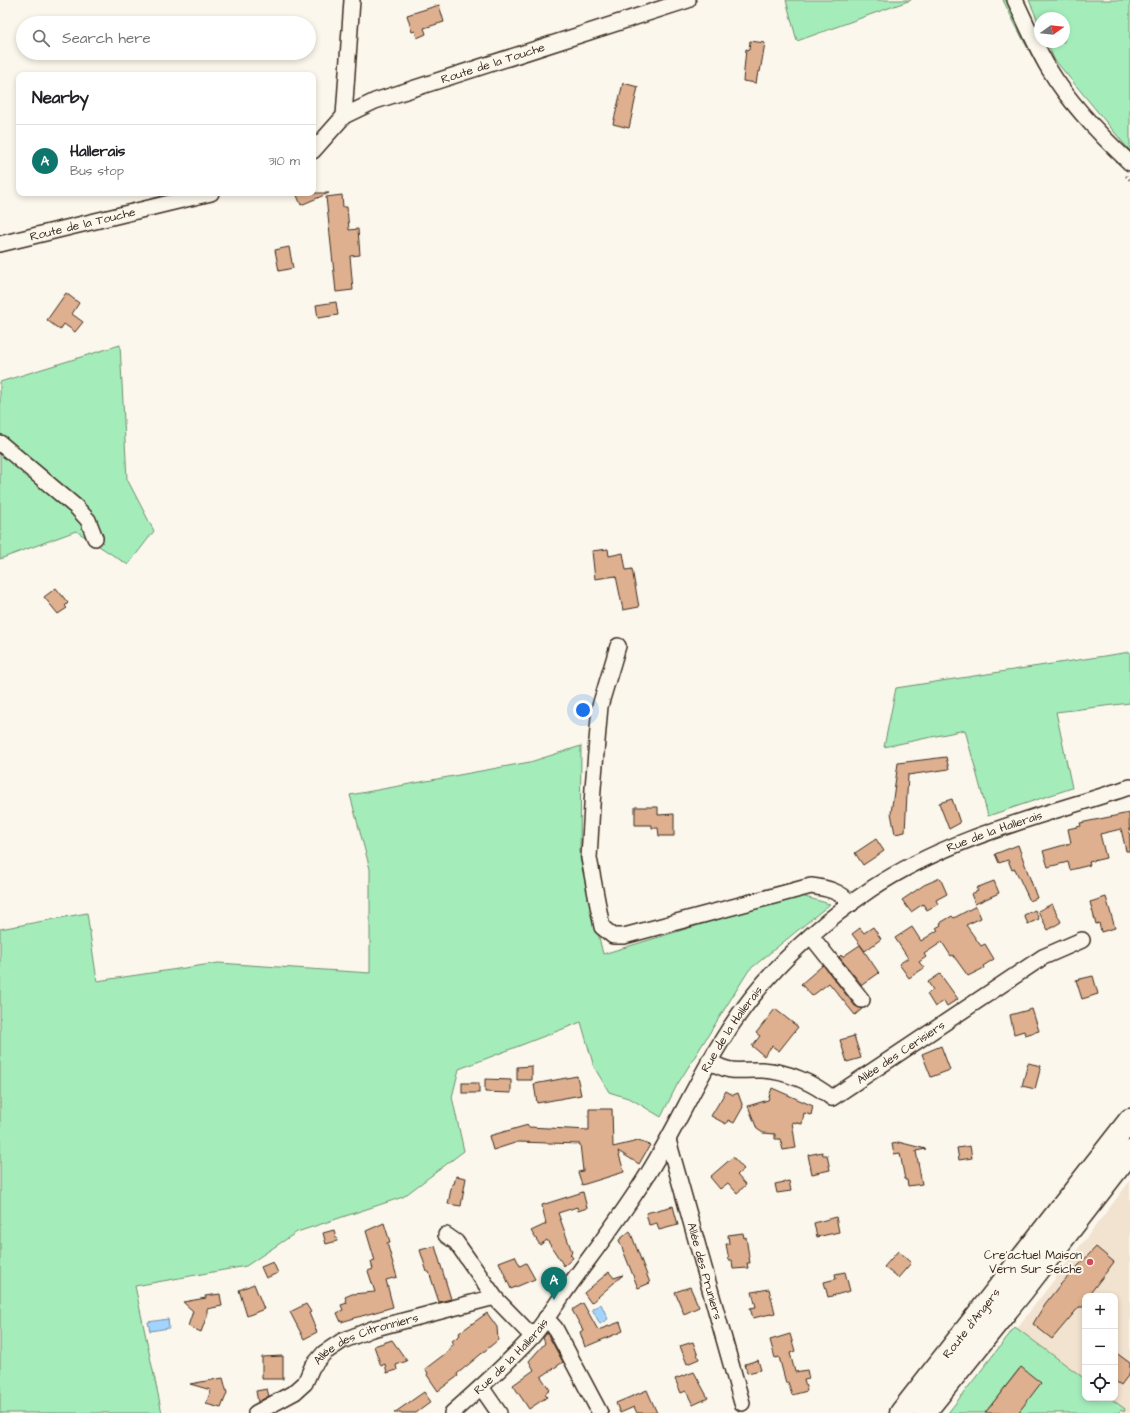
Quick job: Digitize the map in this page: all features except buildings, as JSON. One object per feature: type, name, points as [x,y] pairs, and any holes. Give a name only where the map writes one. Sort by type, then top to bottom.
[{"type":"highway","name":"Route d'Angers","points":[[901,1413],[1130,1120]]},
{"type":"highway","name":"Route d'Angers","points":[[924,1413],[1023,1290],[1130,1152]]},
{"type":"highway","points":[[938,1413],[1002,1332],[1023,1290]]},
{"type":"street","points":[[344,116],[352,0]]},
{"type":"street","name":"Route de la Touche","points":[[316,148],[344,116],[375,101],[688,0]]},
{"type":"street","points":[[1015,0],[1049,69],[1100,135],[1130,163]]},
{"type":"street","name":"Route de la Touche","points":[[0,244],[199,196]]},
{"type":"street","points":[[0,443],[76,507],[88,520],[95,538]]},
{"type":"street","points":[[618,646],[600,706],[589,858],[602,927],[613,936],[624,936],[811,886],[830,888],[846,898],[851,904]]},
{"type":"street","name":"Rue de la Hallerais","points":[[452,1413],[481,1387],[532,1336],[546,1318],[618,1218],[668,1140],[709,1061],[737,1016],[765,980],[811,936],[851,904],[892,876],[931,856],[1004,826],[1130,787]]},
{"type":"street","points":[[811,936],[862,1000]]},
{"type":"street","name":"Allée des Cerisiers","points":[[709,1061],[729,1071],[763,1070],[787,1075],[823,1090],[832,1098],[1043,956],[1082,940]]},
{"type":"street","name":"Allée des Pruniers","points":[[668,1140],[742,1403]]},
{"type":"street","points":[[446,1235],[456,1242],[496,1299],[532,1336]]},
{"type":"street","name":"Allée des Citronniers","points":[[256,1413],[295,1392],[305,1382],[312,1367],[324,1353],[342,1341],[379,1327],[486,1298],[496,1299]]},
{"type":"street","points":[[546,1318],[555,1328],[600,1413]]},
{"type":"street","points":[[481,1387],[499,1413]]},
{"type":"shaded area","points":[[1130,1181],[1130,1413],[952,1413]]},
{"type":"green space","points":[[786,0],[911,0],[797,41]]},
{"type":"green space","points":[[1003,0],[1009,0],[1034,37],[1034,48],[1041,48],[1117,161],[1088,133],[1062,102],[1026,45]]},
{"type":"green space","points":[[1029,0],[1130,0],[1130,151],[1054,59],[1049,48],[1070,48],[1070,12],[1034,12]]},
{"type":"green space","points":[[120,345],[127,479],[154,531],[128,565],[76,531],[0,559],[0,382]]},
{"type":"green space","points":[[1130,652],[1130,703],[1056,712],[1072,788],[988,816],[965,730],[884,747],[896,688]]},
{"type":"green space","points":[[581,746],[580,858],[603,954],[798,895],[830,904],[749,970],[677,1085],[661,1117],[631,1099],[609,1092],[594,1067],[581,1022],[459,1069],[452,1097],[464,1151],[403,1197],[297,1232],[246,1266],[135,1286],[162,1413],[0,1413],[0,929],[87,913],[97,981],[218,963],[370,973],[370,869],[350,795],[530,762]]},
{"type":"green space","points":[[1015,1327],[1082,1377],[1082,1401],[1114,1401],[1125,1409],[1124,1412],[1121,1410],[1118,1413],[1018,1413],[1019,1369],[985,1413],[948,1413]]},
{"type":"water","points":[[601,1304],[608,1319],[600,1324],[592,1309]]},
{"type":"water","points":[[168,1319],[169,1328],[150,1331],[148,1322]]},
{"type":"place","name":"Cre'actuel Maison Vern Sur Seiche","points":[[1090,1262]]},
{"type":"place","name":"Hallerais","points":[[554,1300]]}]
